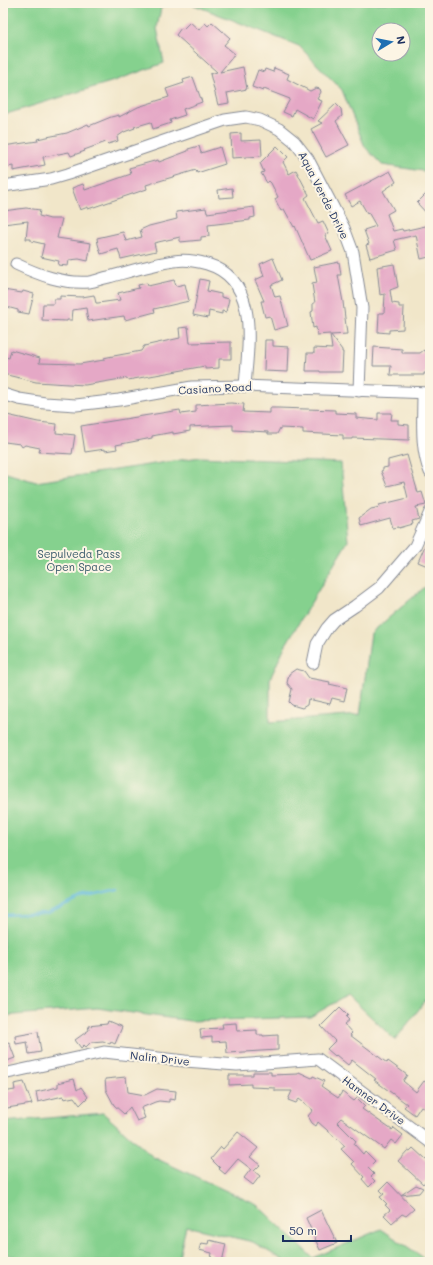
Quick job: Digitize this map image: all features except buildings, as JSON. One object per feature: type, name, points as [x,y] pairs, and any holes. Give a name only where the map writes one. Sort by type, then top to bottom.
[{"type":"street","name":"Aqua Verde Drive","points":[[3,186],[43,181],[68,174],[225,120],[246,117],[260,120],[279,129],[294,141],[308,159],[344,228],[353,252],[362,308],[359,391]]},
{"type":"street","points":[[16,264],[39,275],[63,280],[89,282],[175,260],[199,262],[217,267],[231,278],[240,292],[247,310],[248,328],[245,386]]},
{"type":"street","name":"Casiano Road","points":[[3,394],[19,399],[76,405],[119,400],[192,387],[245,386],[426,394]]},
{"type":"street","points":[[426,394],[424,444],[430,472]]},
{"type":"street","points":[[313,663],[317,644],[327,628],[334,620],[379,588],[415,546],[430,512]]},
{"type":"street","name":"Nalin Drive","points":[[3,1074],[104,1052],[237,1065],[318,1059]]},
{"type":"street","name":"Hamner Drive","points":[[318,1059],[430,1142]]},
{"type":"green space","points":[[3,3],[172,3],[161,8],[157,28],[164,63],[114,81],[3,115]]},
{"type":"green space","points":[[189,3],[430,3],[430,172],[382,165],[365,147],[342,90],[299,46]]},
{"type":"green space","name":"Sepulveda Pass Open Space","points":[[200,457],[341,463],[348,541],[285,646],[270,679],[270,722],[360,715],[371,633],[425,587],[430,587],[430,995],[395,1040],[348,995],[310,1017],[190,1021],[97,1008],[3,1016],[3,472],[36,482]]},
{"type":"green space","points":[[103,1113],[153,1157],[257,1205],[313,1258],[381,1229],[430,1262],[286,1262],[253,1242],[186,1226],[178,1262],[29,1262],[3,1253],[3,1122]]},
{"type":"waterway","points":[[3,915],[47,913],[83,898],[118,890]]}]
